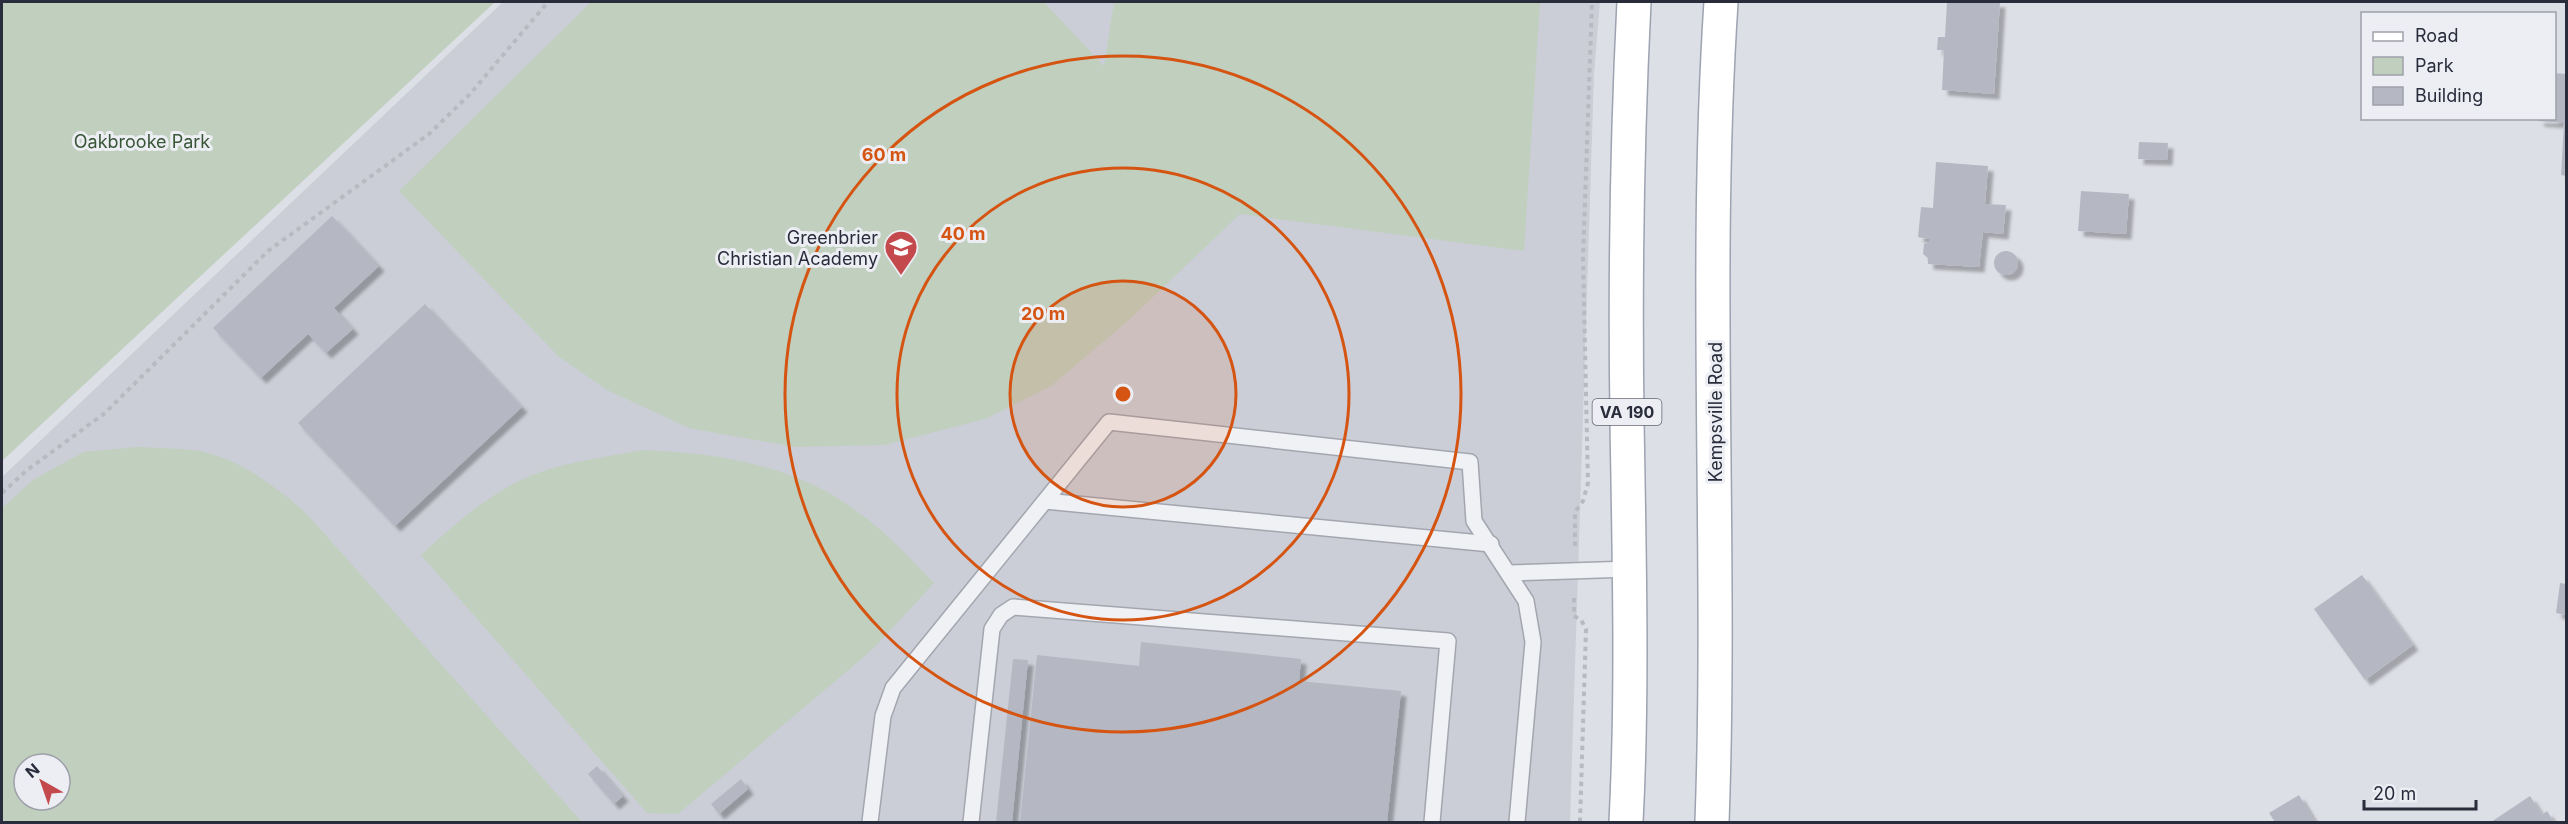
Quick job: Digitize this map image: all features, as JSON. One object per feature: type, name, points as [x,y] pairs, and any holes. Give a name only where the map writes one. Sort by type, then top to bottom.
[{"type":"main road","name":"VA 190","points":[[1626,822],[1630,569],[1628,140],[1634,2]]},
{"type":"main road","name":"Kempsville Road","points":[[1712,822],[1717,695],[1713,210],[1721,2]]},
{"type":"lane","points":[[870,822],[883,716],[893,688],[1109,422],[1470,462],[1474,521],[1510,573],[1526,601],[1533,642],[1517,822]]},
{"type":"lane","points":[[1045,501],[1491,544]]},
{"type":"lane","points":[[1510,573],[1630,569]]},
{"type":"lane","points":[[971,822],[992,629],[1001,615],[1014,607],[1448,641],[1432,822]]},
{"type":"path","points":[[2,493],[26,471],[105,413],[268,251],[429,134],[470,94],[548,2]]},
{"type":"path","points":[[1580,822],[1586,629],[1581,620],[1574,616],[1575,512],[1583,501],[1588,483],[1583,258],[1592,2]]},
{"type":"shaded area","name":"Greenbrier Christian Academy","points":[[503,2],[1600,2],[1594,74],[1570,822],[2,822],[2,477]]},
{"type":"green space","name":"Oakbrooke Park","points":[[2,2],[495,2],[2,461]]},
{"type":"green space","points":[[591,2],[1044,2],[1104,66],[1114,2],[1540,2],[1524,251],[1240,214],[1130,319],[1051,386],[985,419],[884,445],[795,447],[689,428],[607,390],[558,356],[399,191]]},
{"type":"green space","points":[[137,447],[185,449],[208,453],[252,472],[304,511],[582,822],[6,822],[2,817],[2,508],[34,479],[84,452]]},
{"type":"green space","points":[[642,450],[725,458],[779,471],[805,481],[865,517],[896,544],[934,583],[873,649],[678,814],[647,813],[421,555],[476,508],[521,480],[563,465]]},
{"type":"building","points":[[1947,2],[2000,2],[1994,94],[1942,90],[1944,50],[1937,50],[1938,37],[1945,37]]},
{"type":"building","points":[[2556,73],[2566,74],[2566,176],[2561,175],[2564,123],[2538,121],[2556,120]]},
{"type":"building","points":[[2139,142],[2168,143],[2167,160],[2138,159]]},
{"type":"building","points":[[1936,162],[1988,166],[1985,204],[2006,205],[2003,234],[1983,232],[1979,267],[1928,264],[1928,258],[1923,254],[1924,244],[1929,242],[1929,239],[1918,237],[1921,207],[1933,208]]},
{"type":"building","points":[[2081,191],[2129,194],[2126,234],[2078,231]]},
{"type":"building","points":[[332,216],[379,266],[334,308],[353,329],[326,353],[308,334],[261,378],[213,328]]},
{"type":"building","points":[[2006,251],[2015,254],[2018,263],[2015,272],[2006,275],[1997,272],[1994,263],[1997,254]]},
{"type":"building","points":[[425,304],[522,407],[395,526],[298,423]]},
{"type":"building","points":[[2362,575],[2413,645],[2365,680],[2314,609]]},
{"type":"building","points":[[2560,583],[2566,584],[2566,615],[2556,613]]},
{"type":"building","points":[[1141,642],[1301,659],[1299,681],[1401,691],[1387,822],[1020,822],[1037,655],[1139,666]]},
{"type":"building","points":[[1013,659],[1028,660],[1012,822],[996,822]]},
{"type":"building","points":[[597,766],[623,796],[614,804],[588,774]]},
{"type":"building","points":[[741,779],[748,789],[719,814],[711,804]]},
{"type":"building","points":[[2299,795],[2315,822],[2275,822],[2269,813]]},
{"type":"building","points":[[2530,796],[2542,815],[2547,811],[2554,822],[2491,822]]},
{"type":"place","name":"Greenbrier Christian Academy","points":[[901,276]]}]
